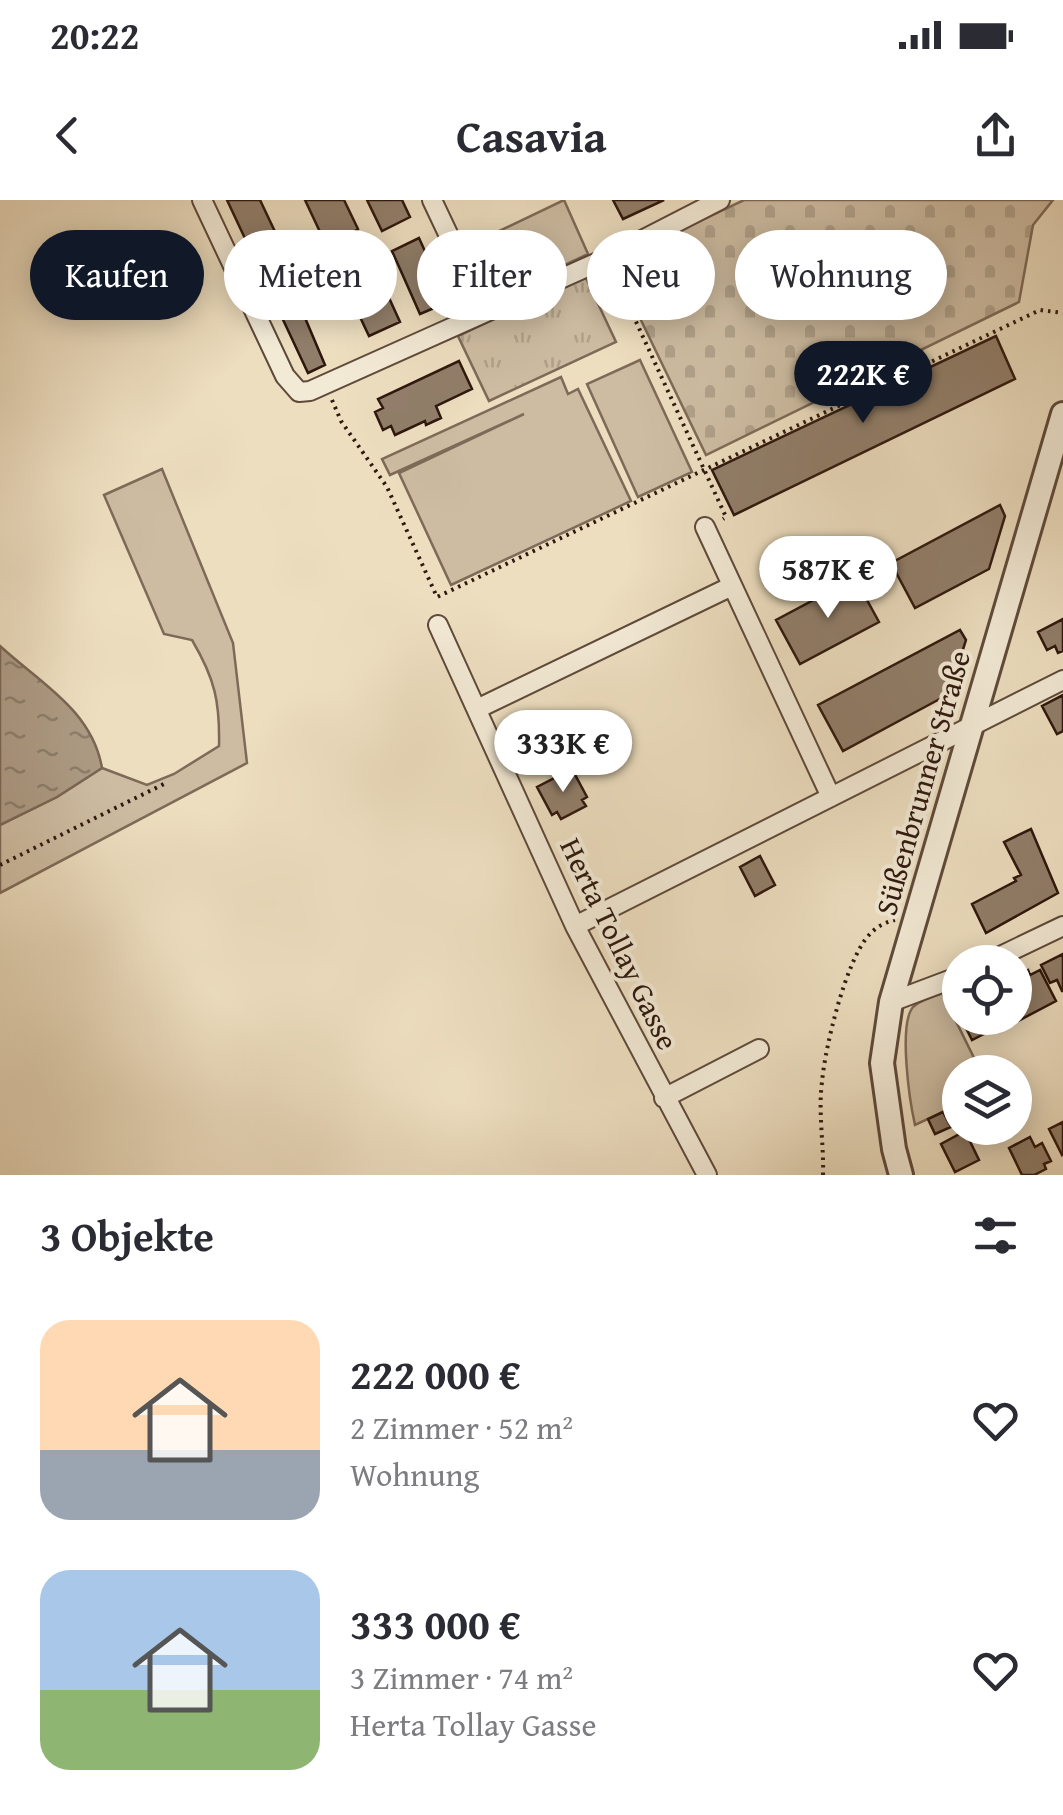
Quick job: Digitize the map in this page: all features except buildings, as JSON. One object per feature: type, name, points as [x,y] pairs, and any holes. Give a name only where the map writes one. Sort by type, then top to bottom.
[{"type":"street","points":[[202,200],[285,376],[299,392],[310,391],[467,320]]},
{"type":"street","points":[[432,200],[446,230]]},
{"type":"street","points":[[654,230],[694,206],[720,200]]},
{"type":"street","name":"Süßenbrunner Straße","points":[[902,1175],[894,1149],[882,1063],[891,1002],[1063,414]]},
{"type":"street","points":[[704,526],[831,797]]},
{"type":"street","points":[[478,708],[732,586]]},
{"type":"street","name":"Herta Tollay Gasse","points":[[438,625],[576,926],[706,1175]]},
{"type":"street","points":[[576,926],[1063,680]]},
{"type":"street","points":[[1023,945],[1063,926]]},
{"type":"street","points":[[891,1002],[942,983]]},
{"type":"street","points":[[664,1098],[759,1049]]},
{"type":"path","points":[[325,384],[341,421],[387,487],[438,597],[1040,310],[1063,313]]},
{"type":"path","points":[[636,320],[726,517],[704,526]]},
{"type":"path","points":[[0,865],[168,782]]},
{"type":"path","points":[[822,1175],[821,1083],[852,966],[870,933],[884,922],[914,916]]},
{"type":"green space","points":[[564,200],[587,254],[567,264],[567,230],[501,230]]},
{"type":"green space","points":[[744,200],[1053,200],[1033,225],[1019,302],[706,455],[641,320],[715,320],[715,230],[681,230]]},
{"type":"green space","points":[[585,276],[587,320],[606,320],[616,342],[489,401],[458,336],[492,320],[567,320],[567,285]]},
{"type":"green space","points":[[640,360],[692,472],[638,497],[587,384]]},
{"type":"green space","points":[[561,377],[568,394],[578,389],[631,501],[451,585],[399,473],[524,414],[390,475],[382,459]]},
{"type":"green space","points":[[162,469],[233,643],[247,763],[0,893],[0,825],[57,797],[102,768],[147,785],[174,774],[219,746],[217,703],[206,667],[192,640],[164,634],[104,495]]},
{"type":"green space","points":[[942,993],[942,1035],[963,1035],[973,1055],[942,1055],[942,1112],[915,1125],[906,1064],[906,1030],[913,1007]]},
{"type":"water","points":[[0,646],[76,714],[96,748],[102,768],[57,797],[0,825]]}]
